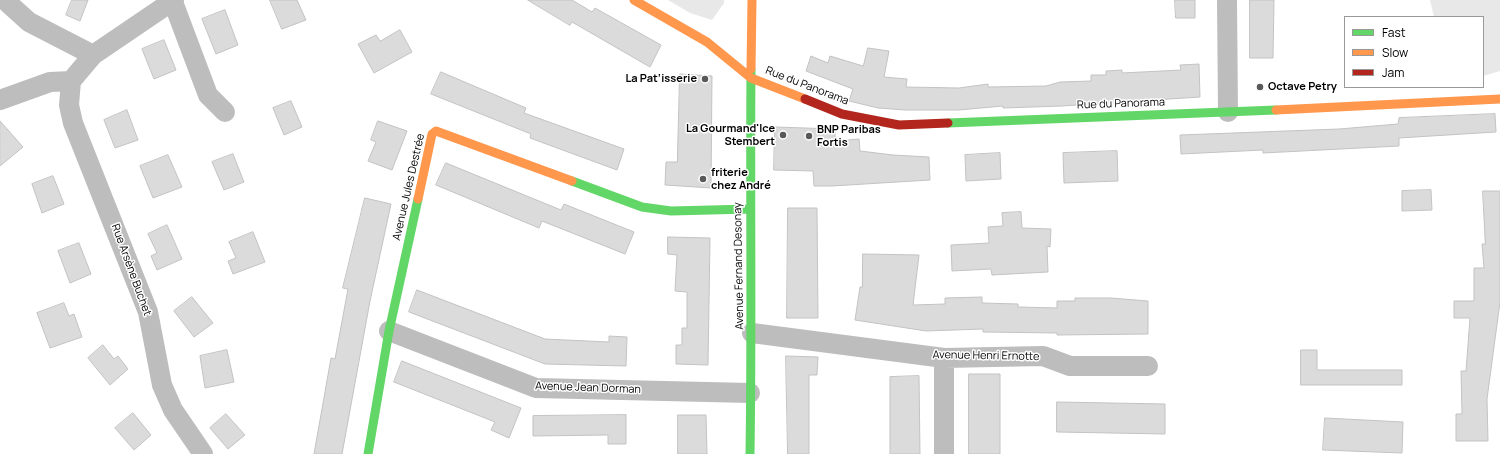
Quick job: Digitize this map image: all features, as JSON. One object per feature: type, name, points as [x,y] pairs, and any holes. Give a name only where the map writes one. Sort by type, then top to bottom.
[{"type":"street","name":"Rue du Panorama","points":[[634,0],[707,42],[752,78],[842,114],[899,125],[1228,112],[1500,99]]},
{"type":"street","name":"Avenue Fernand Desonay","points":[[750,454],[752,333],[750,209],[752,0]]},
{"type":"street","points":[[1227,0],[1228,112]]},
{"type":"street","points":[[0,100],[50,82],[71,81],[93,55],[174,1],[208,95],[225,112]]},
{"type":"street","points":[[8,3],[29,22],[93,55]]},
{"type":"street","name":"Rue Arsène Buchet","points":[[71,81],[69,104],[73,123],[148,312],[162,385],[173,410],[203,454]]},
{"type":"street","name":"Avenue Jules Destrée","points":[[368,454],[389,331],[432,134],[436,131],[642,208],[671,212],[750,209]]},
{"type":"street","name":"Avenue Jean Dorman","points":[[389,331],[536,388],[750,393]]},
{"type":"street","name":"Avenue Henri Ernotte","points":[[752,333],[944,358],[1043,356],[1070,366],[1148,366]]},
{"type":"street","points":[[944,358],[944,454]]},
{"type":"shaded area","points":[[668,0],[724,0],[724,3],[712,20],[690,13]]},
{"type":"shaded area","points":[[1430,0],[1500,0],[1500,71],[1484,76],[1484,16],[1434,16]]},
{"type":"building","points":[[72,0],[88,0],[80,21],[66,15]]},
{"type":"building","points":[[270,0],[297,0],[306,20],[282,29]]},
{"type":"building","points":[[528,0],[572,0],[592,12],[595,8],[661,45],[650,67],[572,22],[570,25]]},
{"type":"building","points":[[1175,0],[1195,0],[1195,18],[1176,18]]},
{"type":"building","points":[[1250,0],[1274,0],[1273,58],[1250,58]]},
{"type":"building","points":[[225,10],[238,45],[216,54],[202,19]]},
{"type":"building","points":[[400,30],[412,52],[374,73],[358,44],[376,35],[380,41]]},
{"type":"building","points":[[164,40],[176,70],[154,79],[142,49]]},
{"type":"building","points":[[868,48],[889,51],[884,77],[907,79],[906,87],[959,88],[988,84],[988,87],[1046,86],[1060,82],[1091,81],[1091,75],[1106,75],[1106,71],[1122,70],[1122,73],[1181,70],[1180,65],[1199,64],[1200,97],[1062,106],[1003,108],[1003,106],[959,110],[905,110],[878,108],[849,101],[853,89],[806,71],[811,56],[828,63],[830,56],[863,66]]},
{"type":"building","points":[[441,72],[526,108],[524,113],[624,149],[617,170],[530,138],[531,134],[431,94]]},
{"type":"building","points":[[680,74],[712,76],[711,188],[665,185],[666,162],[677,162]]},
{"type":"building","points":[[291,101],[302,127],[284,135],[273,108]]},
{"type":"building","points":[[127,110],[138,140],[115,148],[104,120]]},
{"type":"building","points":[[1495,114],[1496,132],[1399,138],[1399,146],[1263,153],[1263,150],[1181,154],[1180,135],[1339,129],[1398,124],[1399,118]]},
{"type":"building","points":[[0,121],[23,147],[0,166]]},
{"type":"building","points":[[378,121],[407,131],[392,170],[368,161],[376,142],[371,140]]},
{"type":"building","points":[[775,127],[835,129],[835,141],[859,139],[860,151],[929,157],[930,180],[814,186],[813,171],[774,170]]},
{"type":"building","points":[[1117,151],[1118,181],[1064,183],[1063,153]]},
{"type":"building","points":[[1000,153],[1001,179],[966,181],[965,155]]},
{"type":"building","points":[[233,154],[244,182],[224,190],[212,162]]},
{"type":"building","points":[[168,155],[182,187],[153,198],[140,166]]},
{"type":"building","points":[[446,163],[561,210],[564,204],[634,232],[625,254],[542,221],[539,228],[436,185]]},
{"type":"building","points":[[53,176],[64,204],[42,213],[32,184]]},
{"type":"building","points":[[1431,190],[1432,210],[1402,211],[1402,191]]},
{"type":"building","points":[[1483,191],[1500,191],[1500,302],[1487,399],[1488,441],[1456,441],[1456,414],[1462,414],[1461,371],[1466,371],[1470,318],[1454,318],[1454,301],[1474,301],[1474,268],[1484,268],[1482,244],[1485,244]]},
{"type":"building","points":[[365,198],[391,204],[370,301],[342,454],[314,454],[331,358],[335,359],[348,289],[343,288]]},
{"type":"building","points":[[788,208],[817,208],[818,318],[787,318]]},
{"type":"building","points":[[1021,212],[1022,228],[1051,229],[1050,247],[1047,246],[1048,272],[992,275],[991,269],[952,271],[951,245],[989,243],[988,227],[1003,226],[1002,213]]},
{"type":"building","points":[[167,225],[182,259],[157,270],[151,256],[157,253],[148,234]]},
{"type":"building","points":[[253,232],[265,262],[233,274],[228,261],[236,258],[229,242]]},
{"type":"building","points":[[668,237],[710,238],[708,365],[676,364],[676,345],[682,345],[682,328],[687,328],[687,292],[675,291],[677,255],[668,254]]},
{"type":"building","points":[[79,243],[91,274],[70,283],[58,251]]},
{"type":"building","points":[[863,254],[919,255],[913,305],[945,304],[945,298],[982,297],[982,303],[1018,304],[1018,307],[1057,308],[1057,301],[1075,301],[1075,298],[1111,298],[1148,301],[1148,334],[1057,335],[1057,333],[983,332],[983,329],[926,331],[855,320],[860,287],[862,287]]},
{"type":"building","points":[[417,290],[545,339],[609,342],[609,336],[627,337],[626,366],[545,364],[409,312]]},
{"type":"building","points":[[192,297],[213,323],[194,337],[174,311]]},
{"type":"building","points":[[64,303],[69,316],[74,314],[82,337],[50,348],[37,313]]},
{"type":"building","points":[[103,345],[114,359],[118,356],[128,369],[110,385],[88,358]]},
{"type":"building","points":[[227,350],[234,382],[205,388],[200,356]]},
{"type":"building","points":[[1301,350],[1317,350],[1317,370],[1402,370],[1402,385],[1301,385]]},
{"type":"building","points":[[786,356],[818,357],[817,375],[809,375],[809,454],[788,454]]},
{"type":"building","points":[[402,361],[521,408],[509,438],[491,430],[495,422],[394,382]]},
{"type":"building","points":[[969,374],[1000,374],[1000,454],[969,454]]},
{"type":"building","points":[[919,376],[920,454],[890,454],[890,377]]},
{"type":"building","points":[[1057,402],[1165,404],[1165,434],[1057,432]]},
{"type":"building","points":[[133,413],[151,435],[134,450],[115,428]]},
{"type":"building","points":[[226,414],[245,435],[228,449],[210,428]]},
{"type":"building","points":[[626,415],[626,444],[608,444],[608,435],[533,436],[533,416]]},
{"type":"building","points":[[678,415],[706,415],[707,454],[678,454]]},
{"type":"building","points":[[1325,418],[1403,422],[1402,453],[1323,450]]},
{"type":"traffic: fast","points":[[750,454],[751,69]]},
{"type":"traffic: fast","points":[[948,123],[1276,110]]},
{"type":"traffic: fast","points":[[572,181],[642,207],[671,211],[750,209]]},
{"type":"traffic: fast","points":[[368,454],[389,331],[418,199]]},
{"type":"traffic: slow","points":[[634,0],[707,42],[751,78],[805,99]]},
{"type":"traffic: slow","points":[[751,69],[752,0]]},
{"type":"traffic: slow","points":[[1276,110],[1500,99]]},
{"type":"traffic: slow","points":[[418,199],[432,134],[436,131],[572,181]]},
{"type":"traffic: jam","points":[[805,99],[842,114],[899,125],[948,123]]},
{"type":"place","name":"La Pat’isserie","points":[[705,79]]},
{"type":"place","name":"Octave Petry","points":[[1260,87]]},
{"type":"place","name":"La Gourmand'Ice Stembert","points":[[783,135]]},
{"type":"place","name":"BNP Paribas Fortis","points":[[809,136]]},
{"type":"place","name":"friterie chez André","points":[[703,179]]}]
